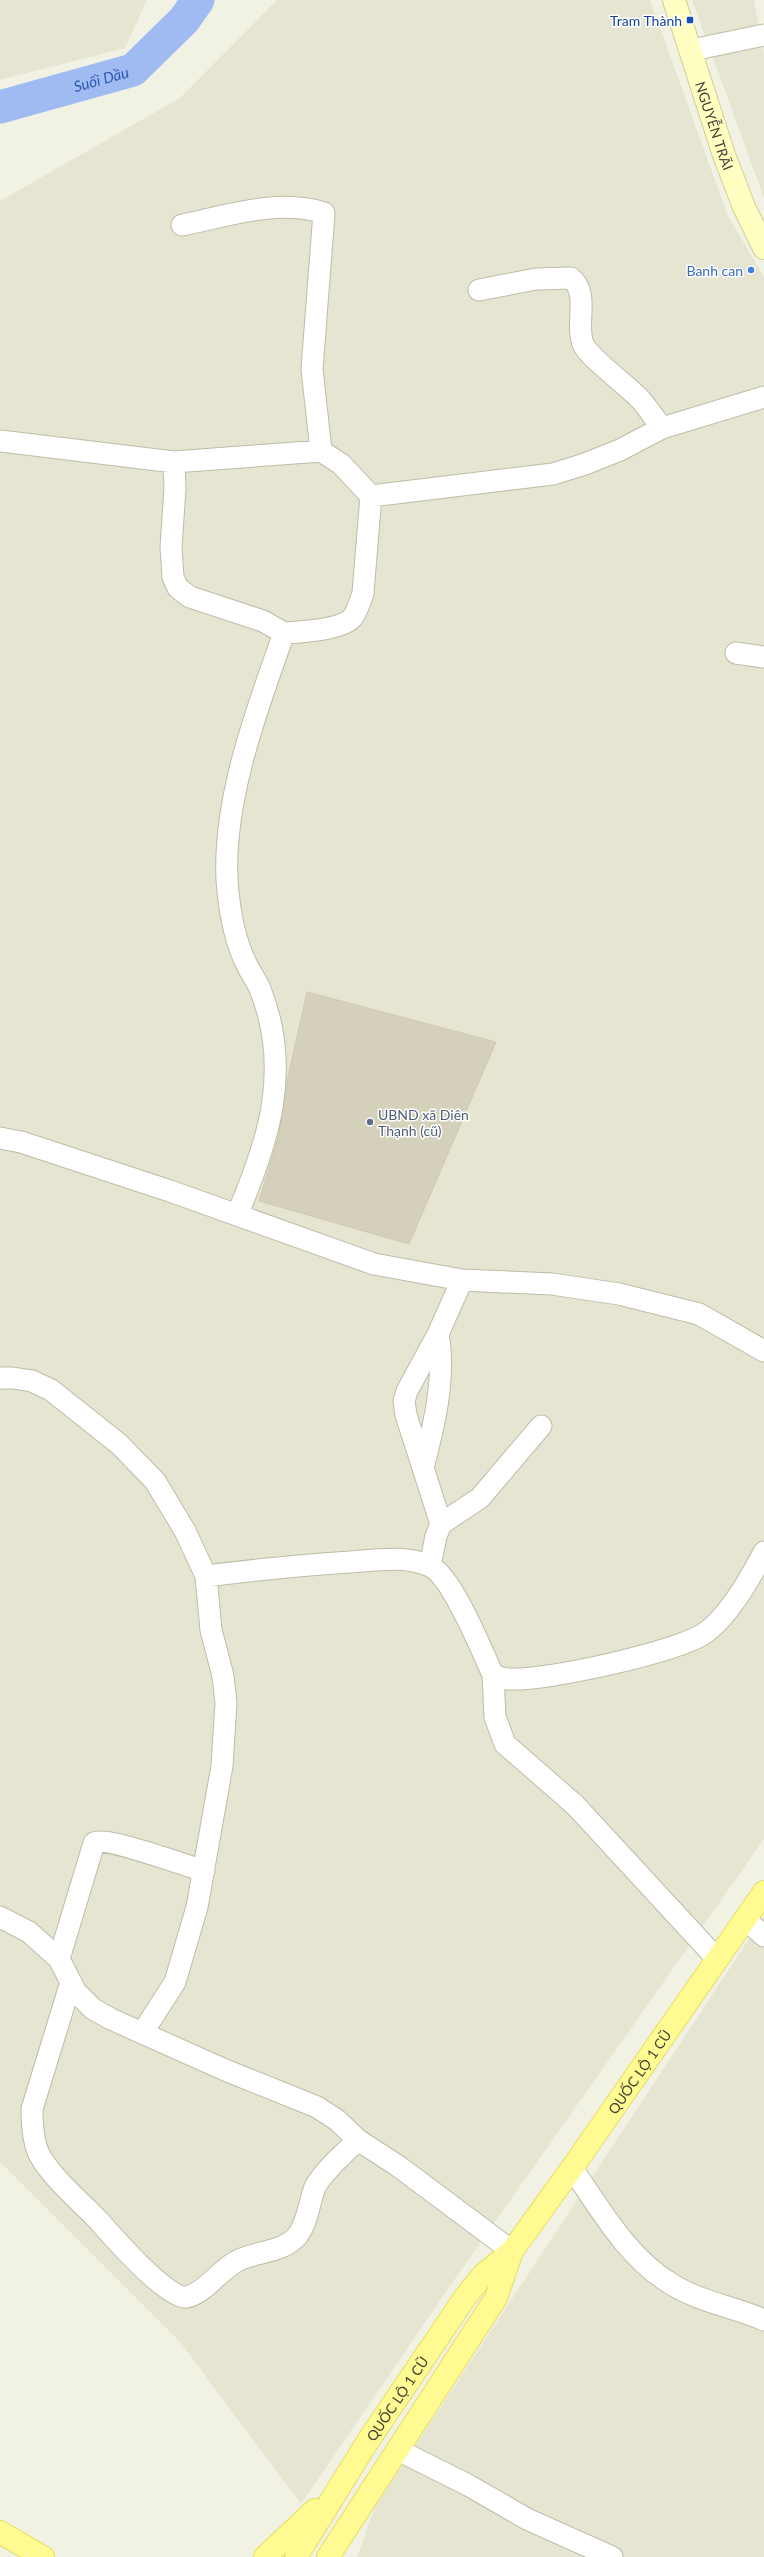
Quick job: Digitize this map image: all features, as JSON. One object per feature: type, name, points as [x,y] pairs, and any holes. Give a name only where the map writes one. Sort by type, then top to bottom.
[{"type":"main road","name":"NGUYỄN TRÃI","points":[[674,0],[692,50],[724,155],[744,207],[764,248]]},
{"type":"main road","name":"QUỐC LỘ 1 CŨ","points":[[296,2557],[368,2441],[466,2296],[483,2274],[512,2251],[572,2168],[764,1892]]},
{"type":"main road","name":"QUỐC LỘ 1 CŨ","points":[[328,2557],[496,2298],[512,2251]]},
{"type":"main road","points":[[264,2557],[304,2521],[334,2490],[368,2441]]},
{"type":"main road","points":[[339,2557],[344,2531]]},
{"type":"main road","points":[[0,2532],[43,2557]]},
{"type":"street","points":[[692,50],[764,35]]},
{"type":"street","points":[[182,225],[271,208],[307,207],[324,213],[312,369],[321,451]]},
{"type":"street","points":[[479,290],[536,279],[571,278],[578,283],[580,291],[580,329],[583,345],[640,399],[662,428]]},
{"type":"street","points":[[371,496],[553,474],[585,464],[662,428],[764,397]]},
{"type":"street","points":[[0,441],[174,462],[321,451],[341,464],[371,496],[364,586],[358,608],[351,620],[335,626],[304,632],[284,633],[263,621],[190,597],[178,588],[173,577],[171,552],[175,489],[174,462]]},
{"type":"street","points":[[237,1215],[258,1167],[267,1137],[277,1072],[273,1037],[260,988],[246,964],[234,929],[227,882],[226,849],[248,739],[284,633]]},
{"type":"street","points":[[736,653],[764,657]]},
{"type":"street","points":[[0,1138],[21,1142],[237,1215],[374,1264],[462,1280],[552,1284],[619,1294],[699,1314],[723,1326],[764,1351]]},
{"type":"street","points":[[441,1524],[406,1415],[404,1401],[407,1391],[438,1334],[462,1280]]},
{"type":"street","points":[[423,1468],[430,1441],[440,1376],[442,1356],[438,1334]]},
{"type":"street","points":[[0,1378],[32,1381],[51,1390],[119,1444],[155,1481],[185,1531],[206,1576],[211,1630],[223,1676],[226,1715],[222,1766],[197,1907],[175,1982],[143,2032]]},
{"type":"street","points":[[430,1566],[436,1536],[441,1524],[480,1498],[541,1426]]},
{"type":"street","points":[[493,1675],[509,1679],[522,1679],[580,1670],[686,1642],[705,1633],[718,1622],[753,1573],[764,1552]]},
{"type":"street","points":[[206,1576],[301,1565],[391,1560],[430,1566],[448,1584],[479,1642],[493,1675],[495,1717],[505,1744],[575,1805],[717,1959]]},
{"type":"street","points":[[59,1959],[94,1843],[100,1841],[118,1844],[204,1871]]},
{"type":"street","points":[[0,1917],[29,1932],[59,1959],[70,1982],[83,2000],[93,2009],[111,2019],[143,2032],[225,2070],[317,2107],[337,2120],[358,2140],[398,2166],[512,2251]]},
{"type":"street","points":[[745,1919],[764,1936]]},
{"type":"street","points":[[70,1982],[32,2109],[32,2122],[40,2155],[133,2258],[161,2284],[177,2295],[185,2298],[199,2292],[216,2275],[238,2260],[284,2246],[298,2236],[309,2210],[316,2187],[358,2140]]},
{"type":"street","points":[[572,2168],[614,2229],[652,2269],[672,2285],[764,2320]]},
{"type":"street","points":[[398,2450],[468,2485],[527,2519],[612,2557]]},
{"type":"shaded area","points":[[0,0],[147,0],[125,48],[0,80]]},
{"type":"shaded area","points":[[277,0],[650,0],[728,216],[764,277],[764,1839],[450,2286],[301,2504],[181,2343],[0,2162],[0,201],[180,98]]},
{"type":"shaded area","points":[[692,0],[754,0],[764,53],[764,198]]},
{"type":"shaded area","points":[[764,1916],[764,2557],[357,2557],[375,2507]]},
{"type":"building","name":"UBND xã Diên Thạnh (cũ)","points":[[307,992],[496,1042],[409,1244],[259,1201],[279,1135],[287,1081]]},
{"type":"waterway","name":"Suối Dầu","points":[[0,107],[133,70],[184,20],[198,0]]},
{"type":"place","name":"Tram Thành","points":[[690,20]]},
{"type":"place","name":"Banh can","points":[[751,270]]},
{"type":"place","name":"UBND xã Diên Thạnh (cũ)","points":[[370,1122]]}]
